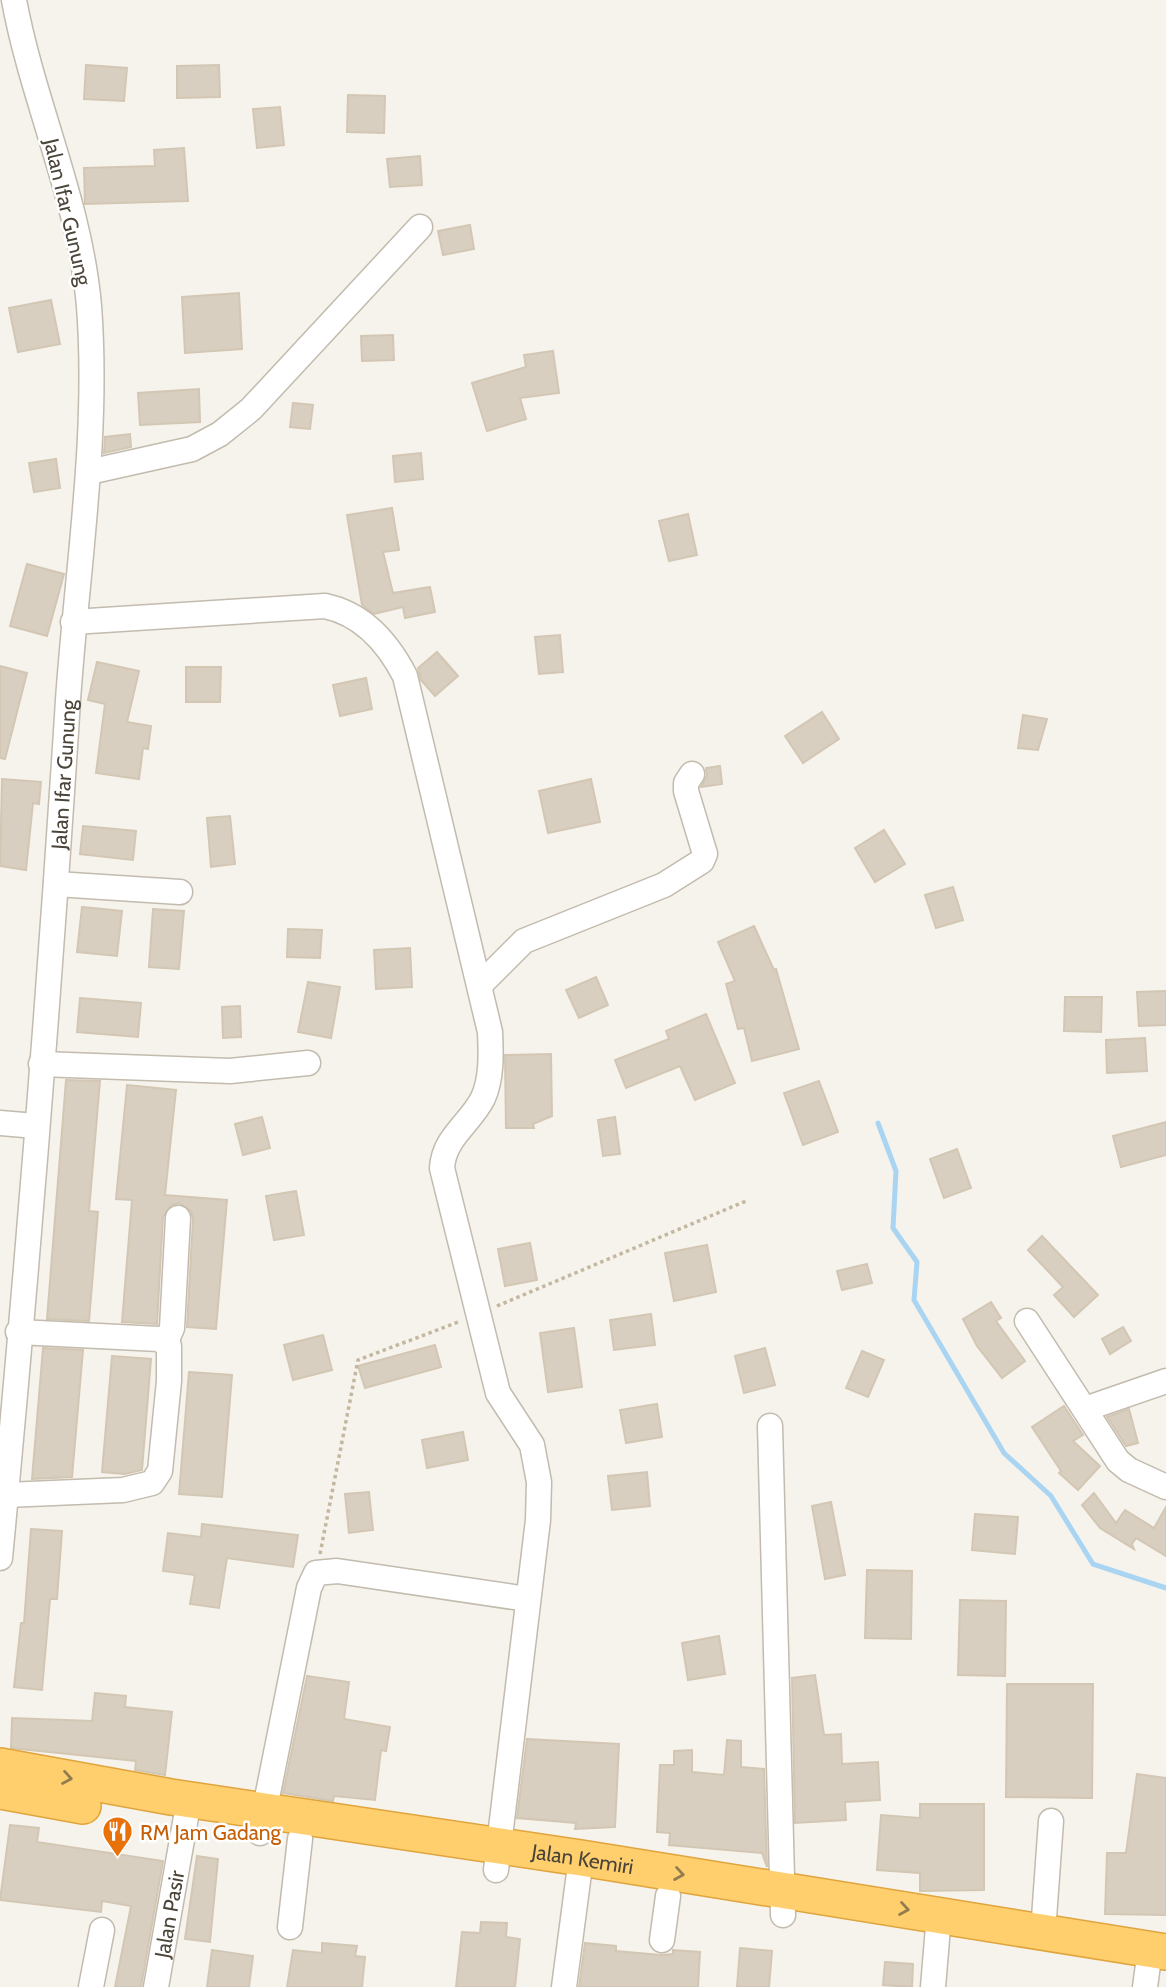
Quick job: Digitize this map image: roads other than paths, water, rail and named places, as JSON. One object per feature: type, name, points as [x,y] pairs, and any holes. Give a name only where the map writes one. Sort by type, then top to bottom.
[{"type":"highway","name":"Jalan Kemiri","points":[[0,1766],[186,1812]]},
{"type":"highway","name":"Jalan Kemiri","points":[[0,1791],[262,1822],[579,1870],[938,1927],[1155,1967]]},
{"type":"highway","name":"Jalan Kemiri","points":[[262,1822],[300,1839],[497,1859]]},
{"type":"highway","name":"Jalan Kemiri","points":[[579,1870],[668,1896],[784,1902]]},
{"type":"highway","name":"Jalan Kemiri","points":[[938,1927],[1043,1932],[1155,1967]]},
{"type":"street","name":"Jalan Ifar Gunung","points":[[0,1558],[56,884],[73,622],[89,472],[89,307],[81,253],[14,0]]},
{"type":"street","points":[[89,472],[183,453],[220,434],[251,409],[420,228]]},
{"type":"street","points":[[73,622],[325,606],[341,609],[368,626],[394,654],[405,676],[490,1032],[486,1086],[482,1099],[446,1146],[442,1168],[498,1393],[532,1445],[538,1465],[538,1520],[497,1859]]},
{"type":"street","points":[[480,985],[523,941],[664,885],[702,860],[705,854],[686,791],[692,774]]},
{"type":"street","points":[[56,884],[180,892]]},
{"type":"street","points":[[41,1063],[230,1071],[309,1063]]},
{"type":"street","points":[[0,1123],[36,1126]]},
{"type":"street","points":[[6,1495],[123,1490],[152,1483],[160,1471],[170,1353],[166,1342],[172,1328],[178,1218]]},
{"type":"street","points":[[1027,1321],[1118,1461],[1129,1470],[1166,1487]]},
{"type":"street","points":[[18,1332],[159,1339],[166,1342]]},
{"type":"street","points":[[1085,1409],[1166,1381]]},
{"type":"street","points":[[770,1426],[776,1730],[784,1902]]},
{"type":"street","points":[[262,1822],[309,1588],[316,1573],[337,1571],[527,1599]]},
{"type":"street","name":"Jalan Pasir","points":[[156,1987],[186,1812]]},
{"type":"street","points":[[1043,1932],[1051,1821]]},
{"type":"street","points":[[290,1927],[300,1839]]},
{"type":"street","points":[[564,1987],[579,1870]]},
{"type":"street","points":[[663,1940],[668,1896]]},
{"type":"street","points":[[933,1987],[938,1927]]},
{"type":"street","points":[[91,1987],[102,1930]]},
{"type":"waterway","points":[[878,1123],[896,1171],[893,1228],[917,1262],[914,1300],[1004,1453],[1051,1496],[1093,1564],[1166,1588]]},
{"type":"place","name":"RM Jam Gadang","points":[[117,1859]]}]
